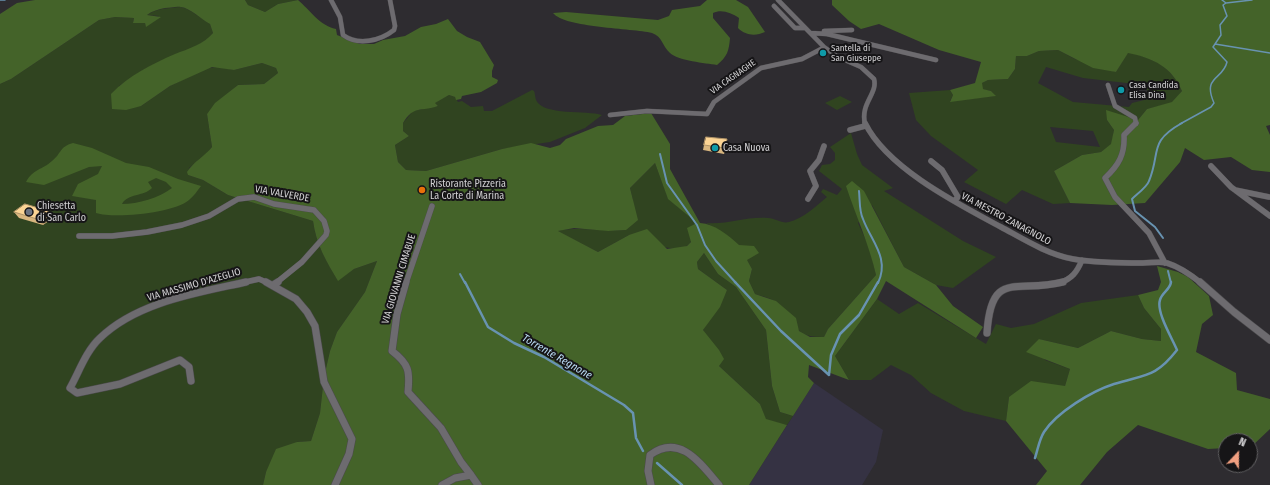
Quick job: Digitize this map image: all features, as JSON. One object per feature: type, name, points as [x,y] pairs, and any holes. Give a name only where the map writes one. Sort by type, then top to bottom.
[{"type":"street","points":[[331,0],[341,24],[340,31],[350,40],[381,38],[392,32],[395,28],[390,0]]},
{"type":"street","points":[[778,0],[818,40],[823,48],[833,56],[851,61],[874,79],[875,88],[863,112],[865,126],[860,126],[850,130]]},
{"type":"street","points":[[774,6],[795,28],[827,34],[936,60]]},
{"type":"street","points":[[808,31],[852,30]]},
{"type":"street","name":"VIA CAGNAGHE","points":[[610,115],[652,111],[702,115],[707,114],[714,102],[761,68],[802,59],[823,48]]},
{"type":"street","points":[[1108,85],[1115,106],[1134,118],[1136,125],[1124,135],[1125,149],[1114,170],[1105,178],[1106,182],[1118,200],[1141,223],[1158,247],[1165,263]]},
{"type":"street","name":"VIA MESTRO ZANAGNOLO","points":[[865,126],[878,143],[893,158],[934,189],[1038,248],[1055,255],[1082,260],[1165,263],[1188,274],[1202,283],[1235,313],[1270,340]]},
{"type":"street","points":[[808,199],[817,188],[818,184],[810,171],[819,160],[824,146]]},
{"type":"street","points":[[931,161],[946,176],[958,197],[954,201]]},
{"type":"street","points":[[1211,166],[1235,190],[1270,216]]},
{"type":"street","points":[[1235,190],[1269,197]]},
{"type":"street","name":"VIA VALVERDE","points":[[79,236],[133,234],[182,225],[209,216],[238,199],[256,195],[274,204],[314,210],[324,221],[327,231],[326,235],[312,253],[286,276],[273,285]]},
{"type":"street","name":"VIA GIOVANNI CIMABUE","points":[[432,206],[400,304],[393,331],[392,351],[403,359],[410,371],[408,392],[441,428],[461,462],[471,475]]},
{"type":"street","points":[[987,333],[988,311],[993,299],[1000,291],[1023,286],[1061,283],[1072,279],[1080,268],[1082,260]]},
{"type":"street","name":"VIA MASSIMO D'AZEGLIO","points":[[191,381],[189,367],[180,360],[170,362],[135,379],[109,388],[77,393],[70,388],[99,339],[130,316],[163,304],[259,279],[296,298],[312,319],[320,350],[324,382],[335,407],[350,432],[352,446],[335,485]]},
{"type":"street","points":[[651,485],[648,471],[650,455],[662,446],[672,446],[691,454],[719,485]]},
{"type":"street","points":[[442,485],[455,478],[471,475],[478,485]]},
{"type":"shaded area","points":[[814,383],[883,430],[876,462],[862,485],[749,485]]},
{"type":"green space","points":[[35,0],[245,0],[248,5],[265,12],[278,4],[298,0],[325,25],[336,29],[337,35],[360,44],[374,44],[383,40],[405,36],[421,27],[436,24],[448,19],[457,31],[480,42],[494,65],[492,77],[498,80],[497,83],[481,92],[462,96],[461,99],[456,100],[455,97],[449,95],[435,103],[438,106],[414,111],[407,117],[403,123],[403,131],[409,136],[395,145],[398,162],[406,170],[426,171],[502,149],[531,143],[550,148],[560,145],[566,139],[598,126],[613,125],[625,116],[651,113],[670,144],[670,169],[700,223],[711,225],[726,234],[739,245],[754,246],[759,253],[747,260],[752,269],[749,281],[755,294],[776,301],[796,318],[799,331],[810,337],[824,337],[828,329],[876,275],[866,241],[846,186],[852,181],[864,191],[904,267],[936,285],[953,306],[983,327],[976,338],[886,281],[877,299],[835,356],[849,380],[809,365],[808,377],[814,383],[793,416],[780,412],[772,386],[766,330],[736,287],[718,274],[704,253],[697,262],[698,269],[727,290],[720,307],[703,330],[719,350],[724,359],[719,366],[760,404],[766,419],[787,425],[749,485],[263,485],[266,472],[276,449],[297,442],[311,441],[320,413],[324,377],[330,351],[337,332],[365,292],[377,261],[354,269],[338,281],[319,245],[313,221],[228,195],[203,180],[188,175],[187,172],[190,168],[212,147],[207,114],[215,103],[238,85],[264,84],[278,73],[276,68],[262,63],[234,70],[212,67],[170,86],[141,106],[126,110],[112,109],[111,94],[125,82],[158,62],[200,43],[213,33],[210,24],[188,9],[177,7],[153,11],[147,15],[161,17],[146,27],[145,23],[133,23],[134,18],[115,17],[99,20],[11,79],[0,84],[0,14],[17,3]],"holes":[[[655,163],[668,199],[697,223],[687,228],[691,242],[687,246],[667,249],[647,229],[629,235],[598,252],[558,231],[574,228],[608,231],[626,230],[638,220],[630,188]]]},
{"type":"green space","points":[[245,0],[298,0],[278,4],[265,12],[248,5]]},
{"type":"green space","points":[[707,0],[736,0],[748,7],[765,32],[755,35],[744,33],[738,28],[739,18],[726,12],[720,11],[713,13],[713,18],[730,38],[727,53],[717,65],[692,61],[674,56],[667,50],[660,39],[652,33],[584,25],[560,18],[553,13],[566,12],[658,20],[669,16],[672,10],[700,6]]},
{"type":"green space","points":[[832,0],[1270,0],[1270,125],[1266,126],[1270,135],[1270,172],[1252,170],[1231,157],[1204,160],[1185,148],[1180,162],[1145,203],[1112,205],[1070,203],[1054,171],[1082,155],[1101,152],[1111,144],[1114,130],[1107,120],[1106,110],[1138,120],[1147,109],[1172,102],[1182,91],[1173,76],[1167,70],[1153,61],[1128,53],[1116,72],[1093,68],[1058,50],[1039,51],[1027,56],[1016,56],[1015,69],[1008,79],[988,80],[982,83],[983,89],[991,91],[996,96],[950,102],[953,95],[950,90],[975,83],[981,62],[939,50],[879,24],[861,29],[849,21],[832,5]]},
{"type":"green space","points":[[181,7],[192,12],[210,24],[213,33],[195,47],[149,67],[119,86],[141,106],[170,86],[206,68],[220,67],[234,70],[262,63],[276,68],[278,73],[264,84],[238,85],[215,104],[207,114],[212,147],[189,168],[188,175],[203,180],[228,195],[313,221],[316,237],[322,252],[338,280],[354,269],[377,261],[365,292],[337,332],[330,351],[324,377],[320,413],[311,441],[297,442],[266,472],[263,485],[0,485],[0,84],[11,79],[99,20],[115,17],[134,18],[133,22],[145,23],[146,26],[159,16],[147,15],[163,9]]},
{"type":"green space","points":[[1058,50],[1075,59],[1116,72],[1128,52],[1137,54],[1161,65],[1173,76],[1182,91],[1172,103],[1147,109],[1138,120],[1107,120],[1114,130],[1112,144],[1101,152],[1082,155],[1054,171],[1070,203],[1053,204],[1022,190],[1006,204],[964,182],[978,170],[931,136],[916,120],[909,93],[950,90],[953,95],[950,101],[995,96],[991,91],[982,89],[982,83],[988,80],[1008,79],[1015,69],[1016,56],[1027,56],[1039,51]],"holes":[[[1046,67],[1083,78],[1144,85],[1152,98],[1132,103],[1129,107],[1073,102],[1038,83]],[[1050,127],[1093,131],[1100,147],[1056,142]]]},
{"type":"green space","points":[[532,90],[534,91],[536,100],[540,105],[547,108],[566,112],[602,115],[585,128],[550,142],[502,149],[426,171],[406,170],[398,162],[395,145],[409,136],[403,131],[403,123],[413,111],[438,106],[434,103],[449,95],[455,97],[458,102],[462,101],[471,107],[483,106],[484,111],[492,111]]},
{"type":"green space","points":[[840,96],[852,102],[837,110],[825,103]]},
{"type":"green space","points":[[851,133],[862,165],[893,188],[884,191],[963,241],[996,257],[953,288],[936,285],[904,267],[872,205],[858,223],[870,249],[876,275],[828,329],[824,337],[813,336],[799,331],[783,308],[776,302],[769,298],[755,294],[749,281],[752,269],[738,247],[722,232],[706,223],[722,223],[752,218],[771,218],[789,222],[804,215],[827,197],[821,192],[823,189],[837,195],[842,189],[819,171],[822,165],[830,164],[835,160],[835,153],[830,147]]},
{"type":"green space","points":[[73,143],[92,148],[126,163],[149,167],[178,179],[201,186],[189,200],[181,205],[171,208],[144,214],[130,215],[105,215],[96,213],[96,200],[72,196],[78,184],[98,174],[102,166],[89,167],[44,185],[26,182],[32,174],[52,161],[65,146]],"holes":[[[156,178],[166,182],[172,188],[167,192],[141,202],[122,204],[128,198],[144,193],[152,188],[148,182]]]},
{"type":"green space","points":[[655,163],[668,198],[697,223],[690,243],[685,247],[670,248],[629,235],[598,252],[557,231],[574,229],[626,230],[633,200],[630,188]]},
{"type":"green space","points":[[704,253],[718,274],[736,287],[766,330],[772,386],[780,412],[793,416],[787,425],[766,420],[760,404],[719,366],[703,330],[727,290],[698,269],[697,262]]},
{"type":"green space","points":[[1157,266],[1178,272],[1188,277],[1209,296],[1213,315],[1202,324],[1196,352],[1236,373],[1237,390],[1270,399],[1270,429],[1258,440],[1258,433],[1218,433],[1218,448],[1208,449],[1138,425],[1107,452],[1080,485],[1036,485],[1047,471],[1006,421],[1009,397],[1031,381],[1065,386],[1070,369],[1026,352],[1039,339],[1078,348],[1111,331],[1142,339],[1161,341],[1161,329],[1144,308],[1138,295],[1158,290],[1161,282]]},
{"type":"green space","points":[[1138,295],[1144,308],[1161,329],[1161,341],[1142,339],[1111,331],[1078,348],[1039,339],[1045,360],[1070,369],[1065,386],[1009,397],[1006,421],[964,411],[931,393],[911,375],[891,365],[871,380],[849,380],[835,356],[877,299],[899,314],[918,303],[986,344],[996,324],[1011,328],[1034,324],[1081,303]]},
{"type":"building","points":[[706,137],[727,139],[725,148],[704,145]]},
{"type":"building","points":[[25,204],[49,211],[37,219],[14,212]]},
{"type":"waterway","points":[[0,0],[5,0]]},
{"type":"waterway","points":[[1222,0],[1226,3]]},
{"type":"waterway","points":[[1226,3],[1252,0]]},
{"type":"waterway","points":[[1215,44],[1221,35],[1220,25],[1227,16],[1223,5],[1226,3]]},
{"type":"waterway","points":[[1180,124],[1211,107],[1214,103],[1210,88],[1214,79],[1225,68],[1227,62],[1213,47],[1215,44]]},
{"type":"waterway","points":[[1215,44],[1270,53]]},
{"type":"waterway","points":[[1163,238],[1155,227],[1135,211],[1132,199],[1148,183],[1160,142],[1164,136],[1182,123]]},
{"type":"waterway","points":[[660,154],[667,183],[697,225],[705,245],[716,261],[736,283]]},
{"type":"waterway","points":[[859,191],[862,216],[881,258],[882,266],[878,283]]},
{"type":"waterway","points":[[1168,271],[1171,282]]},
{"type":"waterway","name":"Torrente Regnone","points":[[460,274],[465,283]]},
{"type":"waterway","name":"Torrente Regnone","points":[[465,282],[488,327],[514,343],[544,357],[624,405],[633,413],[636,438],[643,451]]},
{"type":"waterway","points":[[735,282],[781,331],[829,375],[831,355],[840,334],[859,315],[878,282]]},
{"type":"waterway","points":[[1035,458],[1044,432],[1050,424],[1066,410],[1105,387],[1149,374],[1162,366],[1177,350],[1162,318],[1159,305],[1162,295],[1171,282]]},
{"type":"waterway","name":"Torrente Regnone","points":[[657,463],[682,485]]},
{"type":"place","name":"Santella di San Giuseppe","points":[[823,53]]},
{"type":"place","name":"Casa Candida Elisa Dina","points":[[1121,90]]},
{"type":"place","name":"Casa Nuova","points":[[715,148]]},
{"type":"place","name":"Ristorante Pizzeria La Corte di Marina","points":[[422,190]]},
{"type":"place","name":"Chiesetta di San Carlo","points":[[29,212]]}]
